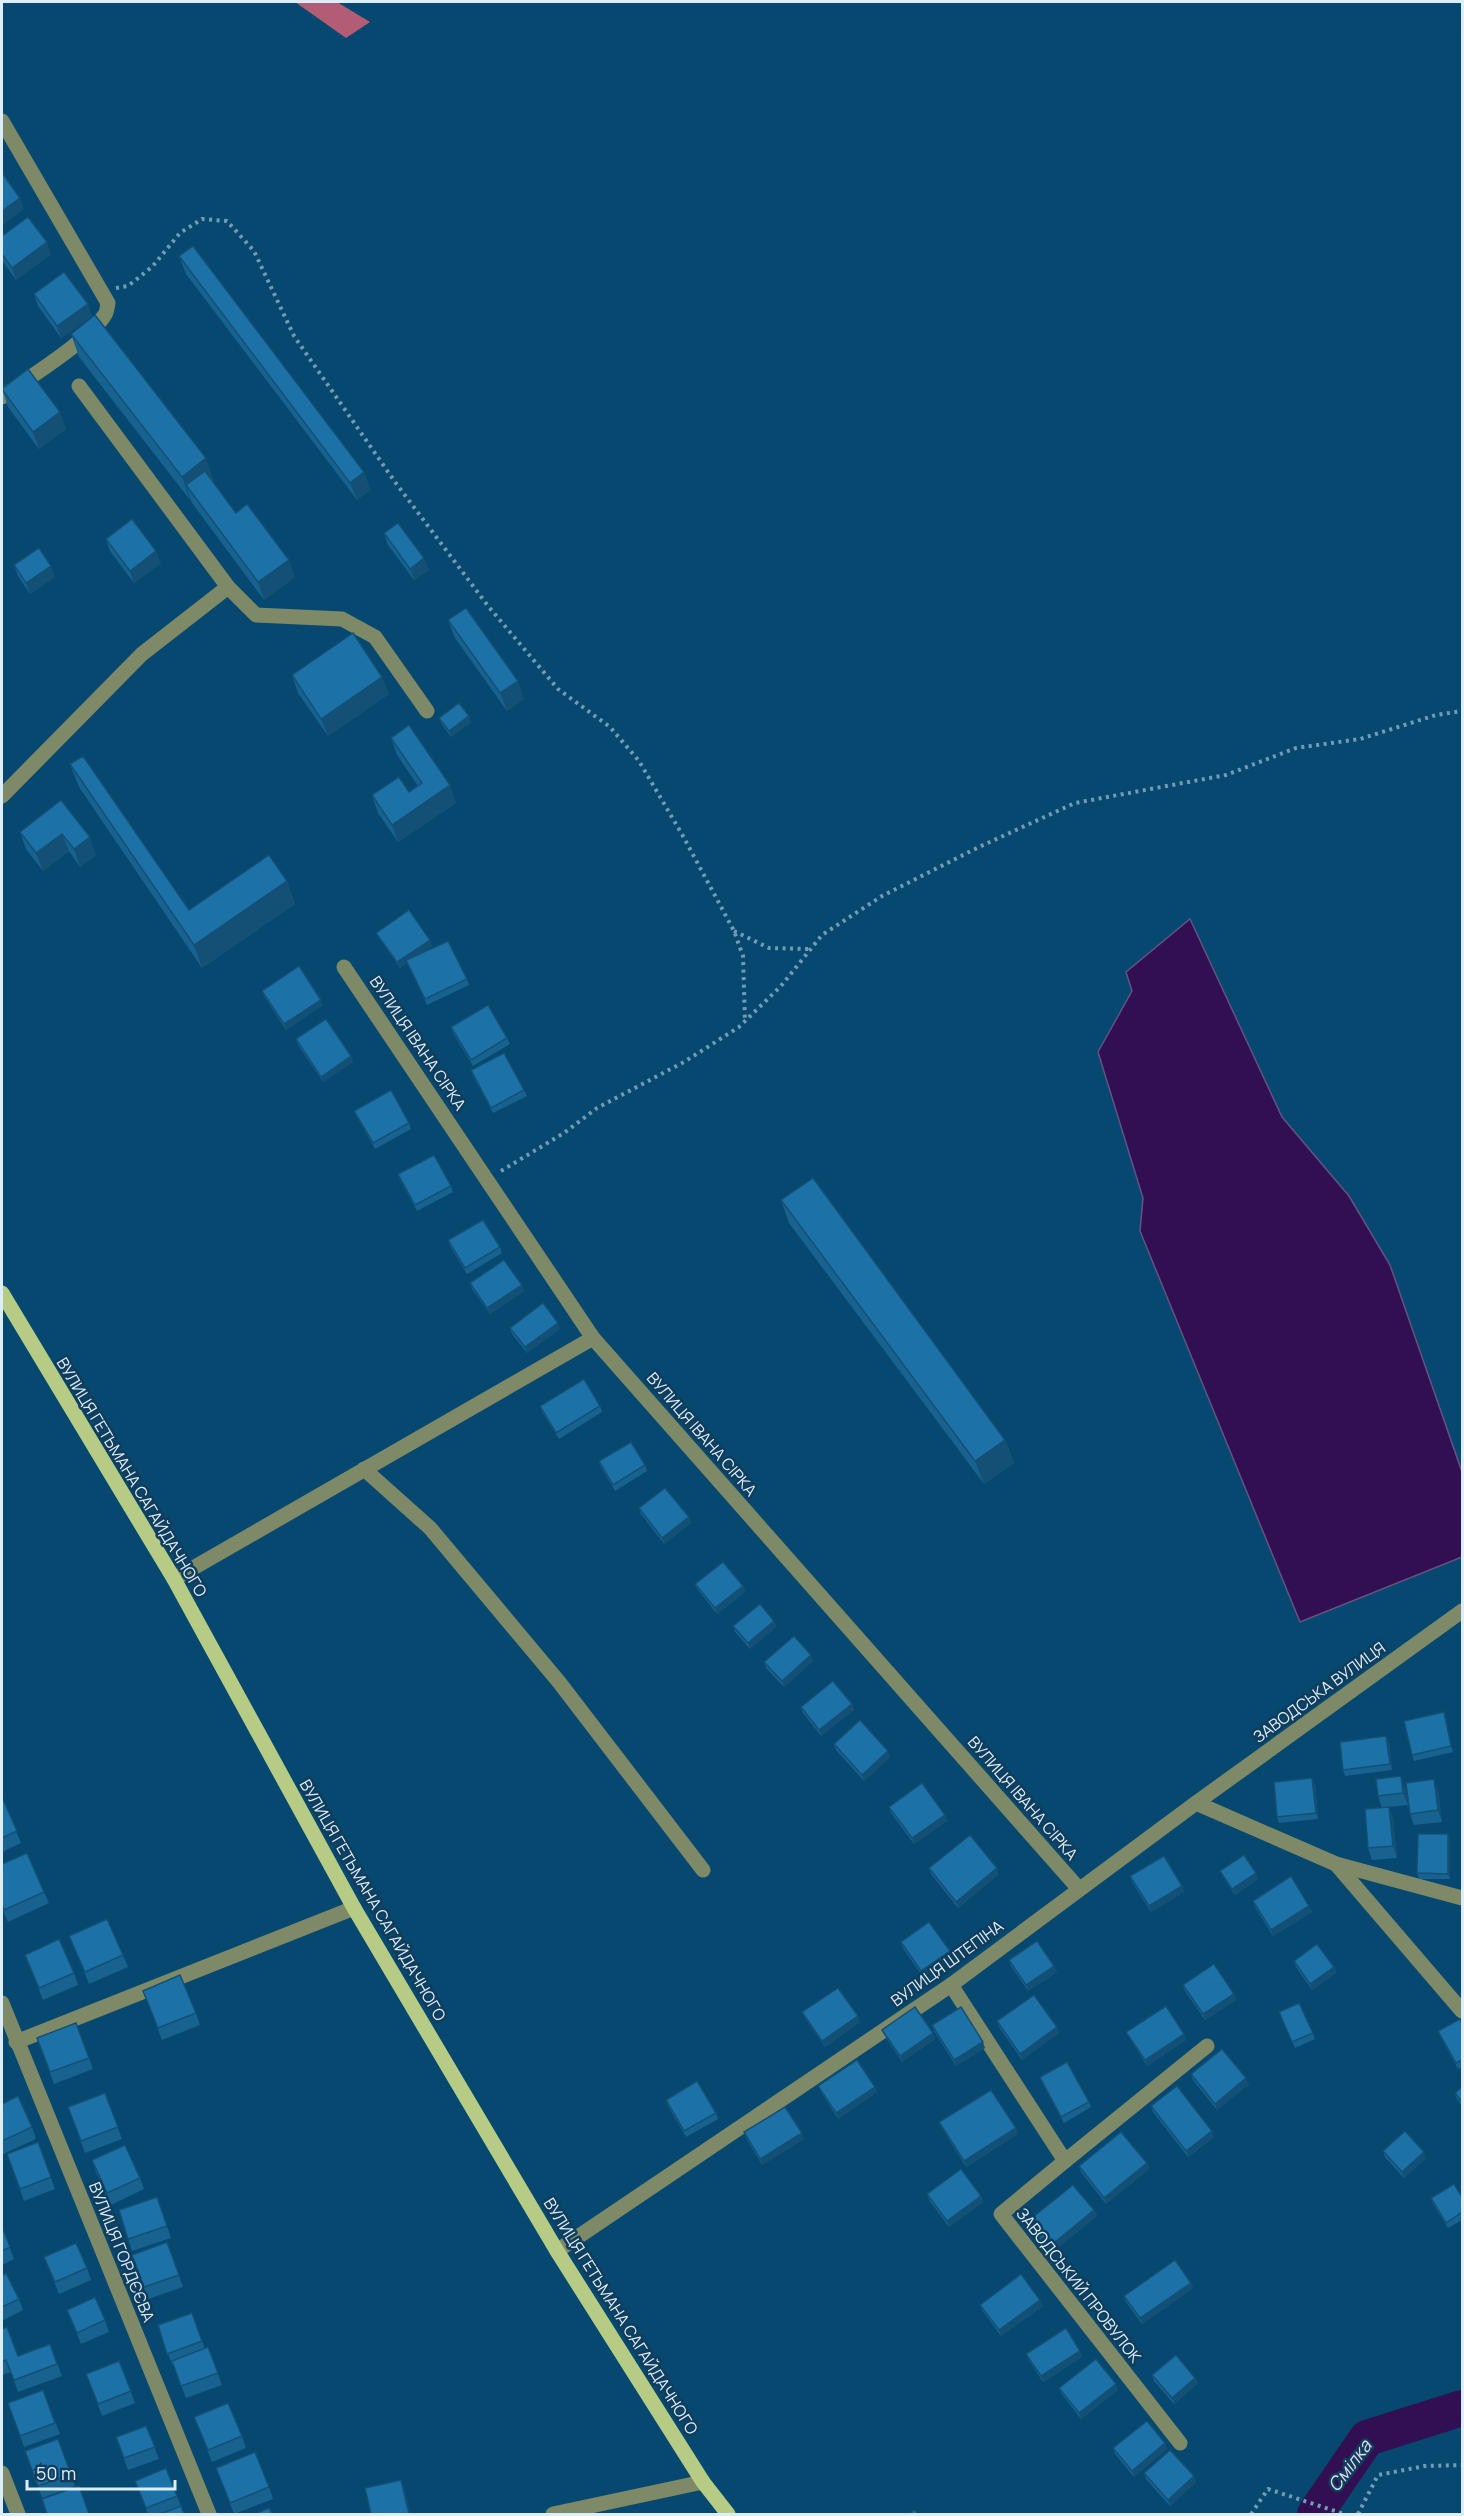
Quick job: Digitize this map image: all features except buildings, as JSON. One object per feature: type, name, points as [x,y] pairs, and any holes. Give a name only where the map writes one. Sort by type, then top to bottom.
[{"type":"main road","name":"ВУЛИЦЯ ГЕТЬМАНА САГАЙДАЧНОГО","points":[[2,1293],[174,1579],[354,1908],[557,2251],[703,2482],[728,2514]]},
{"type":"street","points":[[2,122],[108,303],[106,314],[96,326],[2,397]]},
{"type":"street","points":[[79,386],[228,587],[256,615],[342,619],[375,637],[427,711]]},
{"type":"street","points":[[2,796],[142,654],[228,587]]},
{"type":"street","name":"ВУЛИЦЯ ІВАНА СІРКА","points":[[344,967],[593,1338],[1079,1889]]},
{"type":"street","points":[[174,1579],[593,1338]]},
{"type":"street","points":[[364,1469],[430,1528],[559,1682],[703,1870]]},
{"type":"street","name":"ЗАВОДСЬКА ВУЛИЦЯ","points":[[1196,1803],[1462,1611]]},
{"type":"street","points":[[1196,1803],[1336,1864],[1462,1898]]},
{"type":"street","name":"ВУЛИЦЯ ШТЕПІНА","points":[[557,2251],[951,1984],[1196,1803]]},
{"type":"street","points":[[1336,1864],[1462,2012]]},
{"type":"street","points":[[16,2042],[354,1908]]},
{"type":"street","points":[[951,1984],[1065,2161]]},
{"type":"street","name":"ВУЛИЦЯ ГОРДЄЄВА","points":[[2,2003],[209,2514]]},
{"type":"street","name":"ЗАВОДСЬКИЙ ПРОВУЛОК","points":[[1180,2443],[1001,2214],[1207,2046]]},
{"type":"street","points":[[2,2473],[18,2514]]},
{"type":"street","points":[[553,2514],[703,2482]]},
{"type":"path","points":[[101,290],[128,285],[152,267],[180,233],[202,219],[227,221],[254,250],[294,336],[395,482],[488,606],[558,689],[610,727],[639,761],[683,836],[734,931],[743,956],[745,1022]]},
{"type":"path","points":[[488,1179],[564,1133],[597,1108],[684,1062],[745,1022],[781,986],[822,934],[882,896],[1075,802],[1226,776],[1296,748],[1360,740],[1436,715],[1462,711]]},
{"type":"path","points":[[734,931],[769,948],[810,950]]},
{"type":"path","points":[[1358,2514],[1378,2475],[1425,2466],[1462,2465]]},
{"type":"path","points":[[1251,2514],[1268,2489],[1344,2514]]},
{"type":"shaded area","points":[[295,2],[337,2],[370,22],[346,38]]},
{"type":"shaded area","points":[[1190,919],[1282,1117],[1349,1196],[1390,1265],[1462,1472],[1462,1557],[1300,1622],[1140,1231],[1143,1198],[1098,1052],[1132,991],[1126,972]]},
{"type":"waterway","name":"Смілка","points":[[1315,2514],[1367,2438],[1462,2408]]}]
